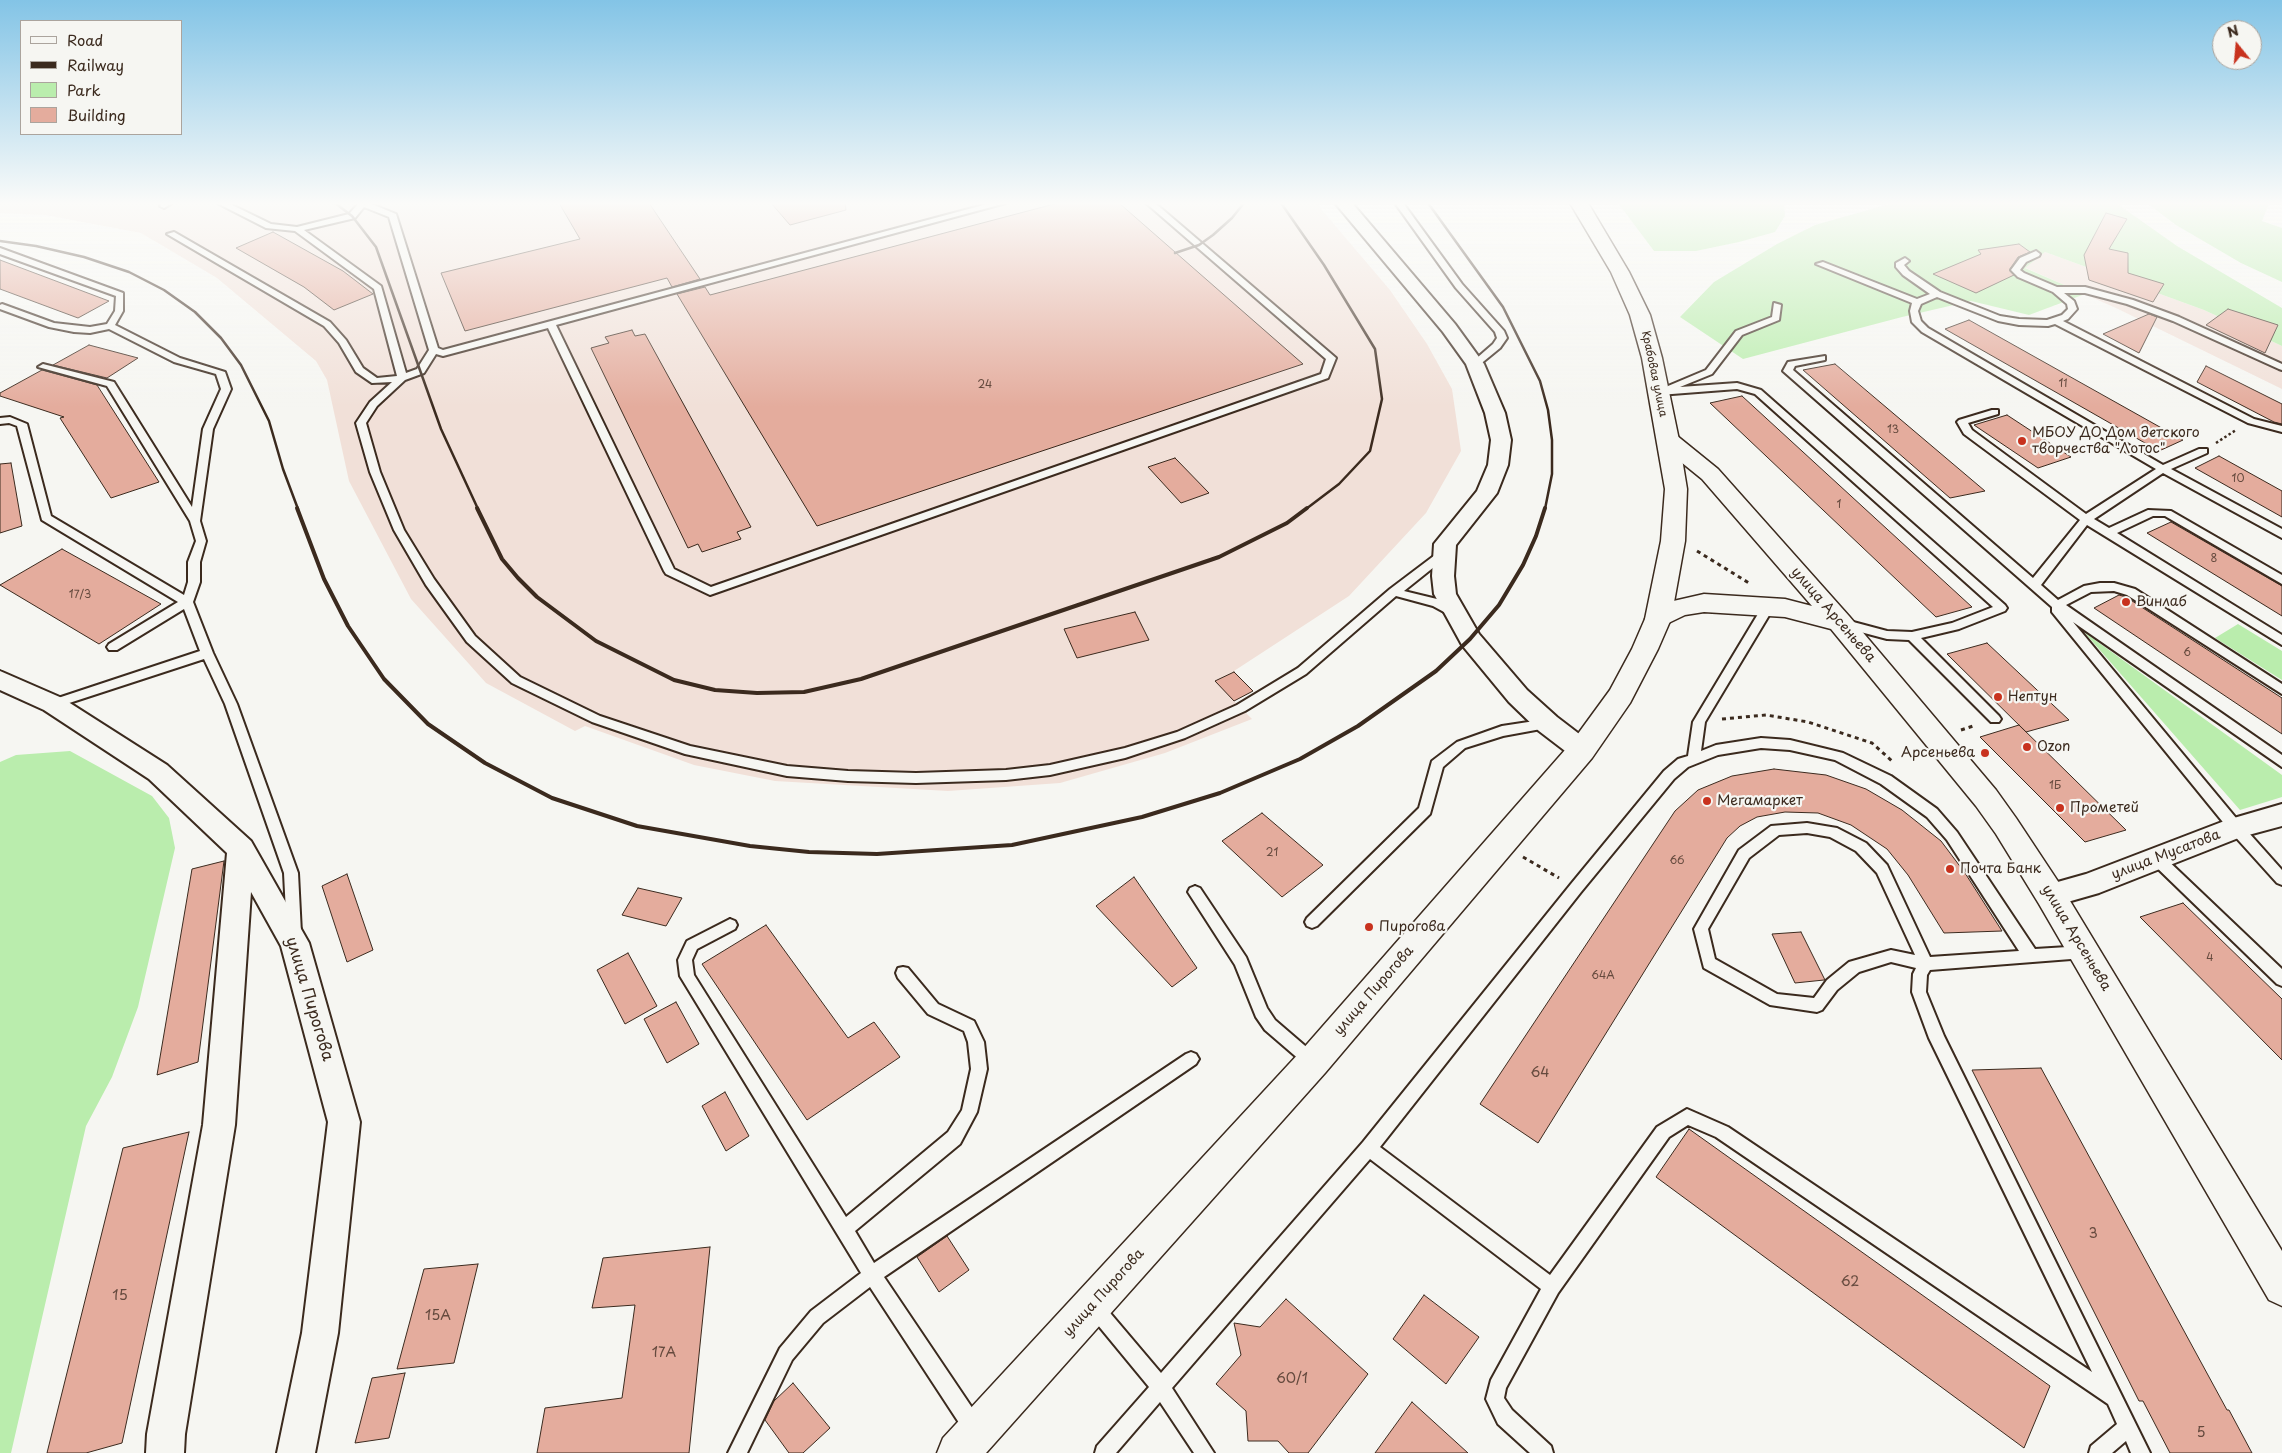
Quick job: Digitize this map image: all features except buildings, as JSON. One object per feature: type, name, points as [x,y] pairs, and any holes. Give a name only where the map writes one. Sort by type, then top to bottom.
[{"type":"main road","name":"Крабовая улица","points":[[1619,271],[1640,315],[1659,392],[1668,440]]},
{"type":"main road","name":"улица Пирогова","points":[[968,1443],[1314,1062],[1582,750],[1620,696],[1658,619],[1673,541],[1676,489],[1668,440]]},
{"type":"main road","name":"улица Арсеньева","points":[[1668,440],[1710,474],[1840,622],[1991,805],[2050,895],[2282,1287]]},
{"type":"main road","points":[[1658,619],[1678,608],[1704,604],[1777,608],[1840,622]]},
{"type":"street","points":[[1401,271],[1449,328],[1475,364],[1495,413],[1501,440],[1498,465],[1486,493],[1446,544],[1443,555],[1445,594],[1470,639],[1518,696],[1548,724],[1582,750]]},
{"type":"street","name":"улица Пирогова","points":[[0,680],[53,704],[158,772],[241,849],[295,943],[344,1122],[320,1333],[296,1453]]},
{"type":"street","name":"улица Мусатова","points":[[2050,895],[2089,885],[2236,828],[2282,815]]},
{"type":"street","points":[[165,1453],[166,1434],[219,1125],[241,849]]},
{"type":"lane","points":[[54,271],[120,295],[119,311],[110,326]]},
{"type":"lane","points":[[235,271],[327,324],[343,342],[359,370],[375,381],[402,378],[420,371],[434,350]]},
{"type":"lane","points":[[354,271],[378,288],[402,378]]},
{"type":"lane","points":[[410,271],[434,350]]},
{"type":"lane","points":[[434,350],[443,353],[459,350],[749,271]]},
{"type":"lane","points":[[551,324],[670,570],[710,591],[1325,376],[1331,358],[1229,271]]},
{"type":"lane","points":[[1448,271],[1499,331],[1502,338],[1497,346],[1475,364]]},
{"type":"lane","points":[[1837,271],[1917,302],[1938,294]]},
{"type":"lane","points":[[1904,271],[1938,294],[1998,318],[2036,323],[2057,321],[2065,318],[2073,309],[2071,303],[2056,290],[2021,275],[2016,271]]},
{"type":"lane","points":[[2056,290],[2085,290],[2130,302],[2176,319],[2282,367]]},
{"type":"lane","points":[[1917,302],[1914,311],[1917,322],[1925,330],[2163,469],[2282,534]]},
{"type":"lane","points":[[1659,392],[1709,372],[1740,333],[1776,318],[1777,305]]},
{"type":"lane","points":[[2,307],[52,325],[74,329],[90,330],[110,326],[177,360],[220,372],[226,390],[208,429],[195,521]]},
{"type":"lane","points":[[2057,321],[2251,421],[2282,430]]},
{"type":"lane","points":[[1822,358],[1791,364],[1788,371],[2057,605],[2282,762]]},
{"type":"lane","points":[[43,367],[111,384],[195,521],[201,541],[194,562],[194,582],[187,602],[113,647]]},
{"type":"lane","points":[[402,378],[373,404],[361,423],[375,472],[399,530],[430,582],[471,639],[516,680],[596,718],[689,751],[787,771],[848,776],[916,778],[1006,775],[1069,766],[1181,736],[1241,708],[1302,670],[1394,592],[1443,555]]},
{"type":"lane","points":[[1659,392],[1738,386],[1758,392],[2001,608],[1955,626],[1912,636],[1887,635],[1840,622]]},
{"type":"lane","points":[[1995,412],[1962,422],[1968,432],[2086,519],[2282,641]]},
{"type":"lane","points":[[0,421],[10,420],[22,424],[46,518],[187,602],[207,653],[231,704],[291,873],[295,943]]},
{"type":"lane","points":[[2035,584],[2086,519],[2163,469],[2203,451]]},
{"type":"lane","points":[[2108,533],[2152,512],[2167,513],[2282,580]]},
{"type":"lane","points":[[2035,584],[2236,828],[2282,879]]},
{"type":"lane","points":[[2057,605],[2088,589],[2114,587],[2131,592],[2282,690]]},
{"type":"lane","points":[[1394,592],[1437,603],[1456,614]]},
{"type":"lane","points":[[1694,758],[1699,722],[1777,608]]},
{"type":"lane","points":[[1912,636],[1995,719]]},
{"type":"lane","points":[[53,704],[207,653]]},
{"type":"lane","points":[[1312,922],[1425,810],[1437,765],[1461,745],[1502,731],[1548,724]]},
{"type":"lane","points":[[1104,1453],[1369,1148],[1576,888],[1669,774],[1683,763],[1716,750],[1737,746],[1761,743],[1790,745],[1838,756],[1886,780],[1932,813],[1952,836],[2031,956]]},
{"type":"lane","points":[[1926,964],[1882,869],[1860,847],[1832,832],[1807,828],[1776,830],[1744,854],[1701,929],[1709,963],[1775,1000],[1817,1005],[1832,985],[1854,967],[1892,956],[1926,964],[2084,952]]},
{"type":"lane","points":[[2156,858],[2282,978]]},
{"type":"lane","points":[[1195,892],[1241,962],[1261,1012],[1270,1025],[1314,1062]]},
{"type":"lane","points":[[730,924],[692,945],[685,960],[687,976],[872,1275],[968,1443]]},
{"type":"lane","points":[[1926,964],[1920,974],[1919,992],[1937,1038],[2141,1453]]},
{"type":"lane","points":[[844,1229],[954,1138],[969,1112],[971,1104],[979,1069],[976,1042],[969,1026],[933,1010],[903,973]]},
{"type":"lane","points":[[737,1453],[786,1354],[817,1317],[872,1275],[1191,1059]]},
{"type":"lane","points":[[1544,1453],[1505,1417],[1495,1399],[1497,1386],[1552,1286],[1663,1132],[1687,1117],[1722,1132],[2114,1398]]},
{"type":"lane","points":[[1369,1148],[1552,1286]]},
{"type":"lane","points":[[1093,1305],[1161,1387],[1205,1453]]},
{"type":"lane","points":[[2098,1453],[2128,1427]]},
{"type":"path","points":[[2203,451],[2251,421]]},
{"type":"path","points":[[1673,541],[1714,559],[1777,608]]},
{"type":"path","points":[[1936,738],[1995,719]]},
{"type":"path","points":[[1501,844],[1576,888]]},
{"type":"shaded area","points":[[205,271],[1374,271],[1390,290],[1427,344],[1452,389],[1461,451],[1426,513],[1349,596],[1234,671],[1253,691],[1234,701],[1252,719],[1165,753],[1060,783],[948,791],[775,781],[694,765],[585,726],[575,731],[486,683],[411,599],[349,481],[327,380],[316,361],[217,278]]},
{"type":"shaded area","points":[[2033,271],[2097,271],[2204,310],[2282,346],[2282,389],[2118,309]]},
{"type":"green space","points":[[1733,271],[2031,271],[2085,294],[2029,315],[1971,301],[1902,317],[1743,359],[1680,317],[1714,282]]},
{"type":"green space","points":[[2097,271],[2219,271],[2282,308],[2282,346],[2204,310]]},
{"type":"green space","points":[[2258,271],[2282,271],[2282,282]]},
{"type":"green space","points":[[2238,624],[2282,651],[2282,680],[2215,638]]},
{"type":"green space","points":[[2084,632],[2282,775],[2282,797],[2240,810]]},
{"type":"green space","points":[[70,751],[152,796],[169,818],[175,848],[138,1007],[112,1077],[86,1126],[11,1453],[0,1453],[0,762],[16,755]]},
{"type":"railway","points":[[125,271],[164,290],[195,312],[221,338],[241,365],[269,421],[283,469],[298,509]]},
{"type":"railway","points":[[385,271],[441,429],[478,509]]},
{"type":"railway","points":[[1306,509],[1339,484],[1370,451],[1382,399],[1375,349],[1328,271]]},
{"type":"railway","points":[[1477,271],[1503,307],[1540,381],[1548,410],[1552,440],[1552,474],[1545,509]]},
{"type":"railway","points":[[297,508],[324,579],[348,626],[384,679],[428,724],[485,763],[552,798],[637,826],[750,846],[809,852],[877,854],[1012,845],[1142,817],[1220,793],[1300,759],[1358,726],[1436,671],[1470,639],[1499,605],[1523,565],[1536,536],[1545,508]]},
{"type":"railway","points":[[477,508],[502,559],[518,578],[537,597],[596,641],[674,680],[715,690],[757,693],[804,692],[861,679],[1219,557],[1287,523],[1307,508]]},
{"type":"place","name":"МБОУ ДО Дом детского творчества \"Лотос\"","points":[[2022,441]]},
{"type":"place","name":"Винлаб","points":[[2126,602]]},
{"type":"place","name":"Нептун","points":[[1998,697]]},
{"type":"place","name":"Ozon","points":[[2027,747]]},
{"type":"place","name":"Арсеньева","points":[[1985,753]]},
{"type":"place","name":"Мегамаркет","points":[[1707,801]]},
{"type":"place","name":"Прометей","points":[[2060,808]]},
{"type":"place","name":"Почта Банк","points":[[1950,869]]},
{"type":"place","name":"Пирогова","points":[[1369,927]]}]
